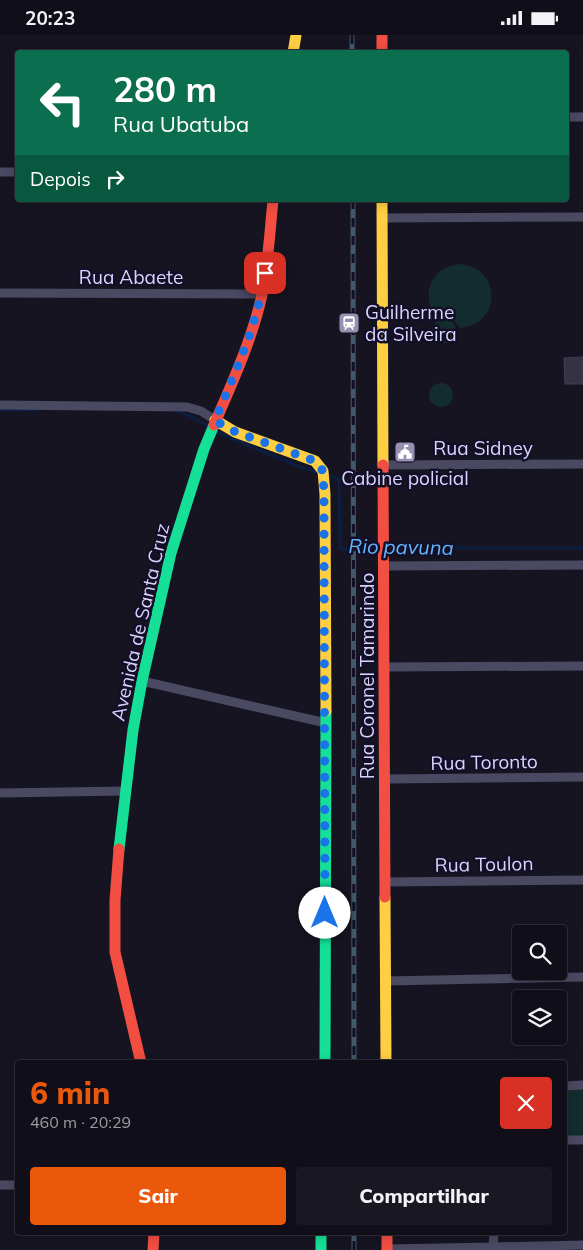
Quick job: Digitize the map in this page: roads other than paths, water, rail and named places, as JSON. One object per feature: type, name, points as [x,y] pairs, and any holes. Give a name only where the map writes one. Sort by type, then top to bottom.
[{"type":"main road","points":[[294,50],[296,35]]},
{"type":"main road","points":[[382,35],[382,50]]},
{"type":"main road","name":"Avenida de Santa Cruz","points":[[140,1060],[115,952],[115,891],[125,791],[142,681],[171,553],[204,449],[256,318],[262,294],[273,202]]},
{"type":"main road","name":"Rua Coronel Tamarindo","points":[[382,202],[386,1060]]},
{"type":"main road","points":[[215,420],[236,432],[315,461],[323,471],[326,723],[324,1060]]},
{"type":"main road","points":[[153,1250],[154,1235]]},
{"type":"main road","points":[[321,1235],[321,1250]]},
{"type":"main road","points":[[387,1235],[387,1249]]},
{"type":"street","points":[[569,117],[583,117]]},
{"type":"street","points":[[0,172],[15,172]]},
{"type":"street","points":[[382,218],[583,217]]},
{"type":"street","name":"Rua Abaete","points":[[0,293],[262,294]]},
{"type":"street","points":[[0,405],[187,407],[200,411],[215,420]]},
{"type":"street","name":"Rua Sidney","points":[[383,465],[583,464]]},
{"type":"street","points":[[383,566],[583,565]]},
{"type":"street","points":[[384,667],[583,666]]},
{"type":"street","points":[[142,681],[326,723]]},
{"type":"street","name":"Rua Toronto","points":[[385,779],[583,777]]},
{"type":"street","points":[[0,793],[125,791]]},
{"type":"street","name":"Rua Toulon","points":[[385,882],[583,880]]},
{"type":"street","points":[[386,981],[583,977]]},
{"type":"street","points":[[567,1086],[583,1085]]},
{"type":"street","points":[[567,1140],[583,1140]]},
{"type":"street","points":[[0,1185],[15,1185]]},
{"type":"street","points":[[493,1247],[494,1235]]},
{"type":"street","points":[[387,1249],[583,1245]]},
{"type":"waterway","name":"Rio pavuna","points":[[0,410],[38,410]]},
{"type":"waterway","name":"Rio pavuna","points":[[177,411],[209,427]]},
{"type":"waterway","name":"Rio pavuna","points":[[216,432],[317,472]]},
{"type":"waterway","name":"Rio pavuna","points":[[328,475],[339,479],[340,549],[380,548]]},
{"type":"waterway","name":"Rio pavuna","points":[[386,548],[583,548]]},
{"type":"railway","points":[[352,35],[352,50]]},
{"type":"railway","points":[[353,202],[354,1060]]},
{"type":"railway","points":[[354,1235],[354,1250]]},
{"type":"place","name":"Guilherme da Silveira","points":[[349,323]]},
{"type":"place","name":"Cabine policial","points":[[405,452]]}]
